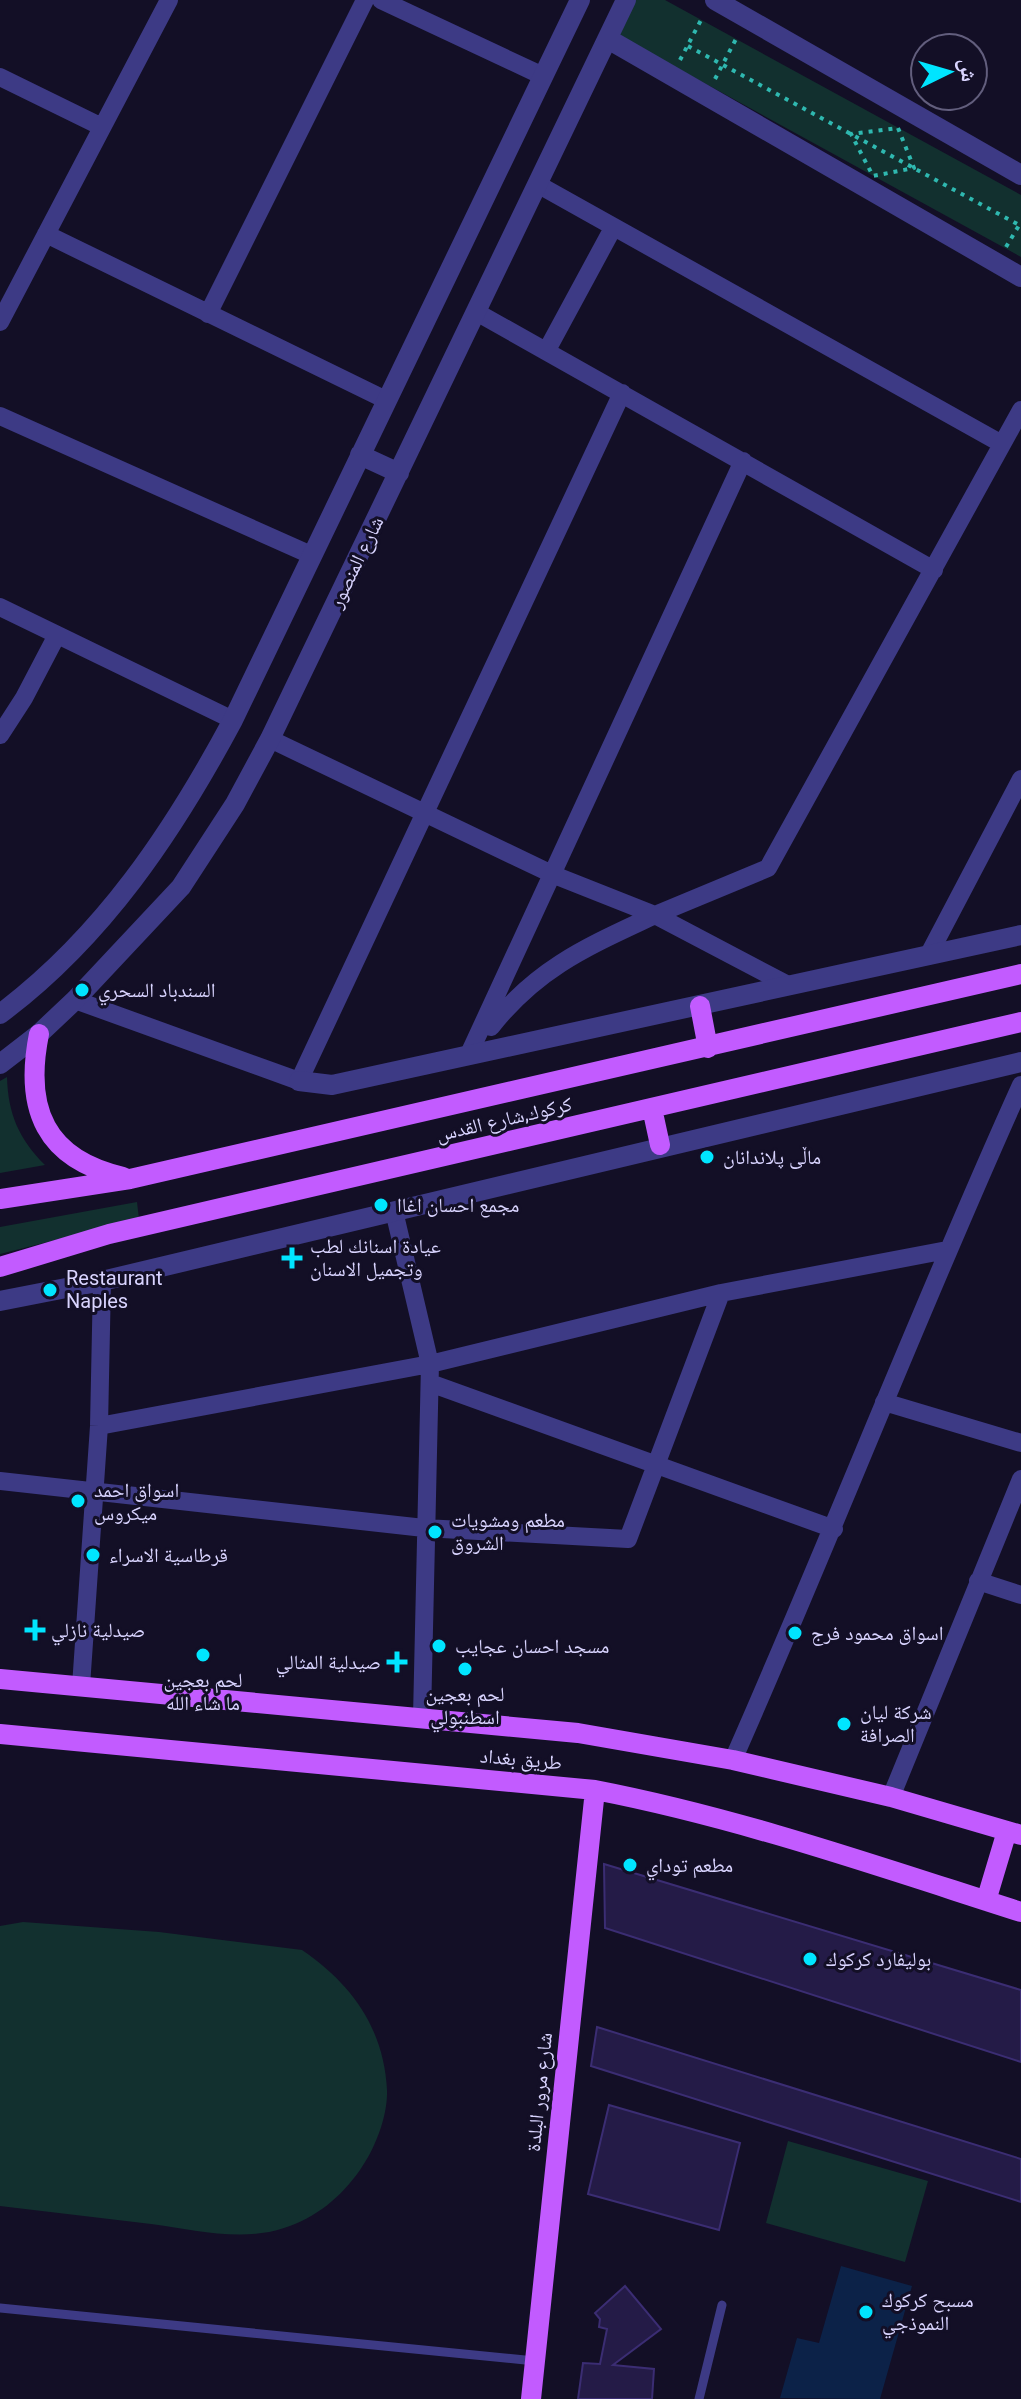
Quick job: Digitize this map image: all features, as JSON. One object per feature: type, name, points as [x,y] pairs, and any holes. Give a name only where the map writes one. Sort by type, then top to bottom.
[{"type":"main road","name":"كركوك,شارع القدس","points":[[0,1199],[130,1179],[1021,974]]},
{"type":"main road","points":[[700,1006],[708,1048]]},
{"type":"main road","name":"كركوك,شارع القدس","points":[[0,1267],[109,1234],[1021,1022]]},
{"type":"main road","points":[[39,1034],[33,1076],[43,1124],[53,1139],[85,1164],[130,1179]]},
{"type":"main road","points":[[652,1108],[660,1145]]},
{"type":"main road","name":"طريق بغداد","points":[[0,1679],[578,1733],[733,1760],[891,1797],[1014,1833]]},
{"type":"main road","name":"طريق بغداد","points":[[0,1734],[595,1790],[678,1806],[754,1827],[1021,1912]]},
{"type":"main road","name":"شارع مرور البلدة","points":[[531,2399],[595,1790]]},
{"type":"main road","points":[[986,1901],[1014,1833]]},
{"type":"street","points":[[0,322],[169,0]]},
{"type":"street","points":[[208,314],[365,0]]},
{"type":"street","points":[[381,0],[543,76]]},
{"type":"street","points":[[1,1010],[79,943],[159,849],[233,720],[580,0]]},
{"type":"street","name":"شارع المنصور","points":[[0,1064],[39,1034],[75,1000],[181,887],[229,815],[270,739],[478,313],[626,0]]},
{"type":"street","points":[[715,0],[1021,175]]},
{"type":"street","points":[[608,39],[1021,277]]},
{"type":"street","points":[[0,77],[102,127]]},
{"type":"street","points":[[539,185],[1002,444]]},
{"type":"street","points":[[547,350],[613,228]]},
{"type":"street","points":[[46,234],[386,400]]},
{"type":"street","points":[[478,313],[934,570]]},
{"type":"street","points":[[299,1081],[622,393]]},
{"type":"street","points":[[469,1054],[512,1000],[541,974],[573,953],[768,868],[1021,410]]},
{"type":"street","points":[[0,416],[311,555]]},
{"type":"street","points":[[360,455],[399,473]]},
{"type":"street","points":[[469,1054],[743,461]]},
{"type":"street","points":[[0,607],[233,720]]},
{"type":"street","points":[[0,735],[24,698],[57,635]]},
{"type":"street","points":[[270,739],[554,875],[655,915],[788,985]]},
{"type":"street","points":[[928,956],[1021,779]]},
{"type":"street","points":[[75,1000],[299,1081],[332,1085],[1021,935]]},
{"type":"street","points":[[0,1301],[102,1281],[660,1145],[1021,1062]]},
{"type":"street","points":[[733,1760],[834,1529],[947,1250],[1021,1085]]},
{"type":"street","points":[[394,1211],[430,1373],[422,1717]]},
{"type":"street","points":[[99,1426],[430,1373],[721,1293],[947,1250]]},
{"type":"street","points":[[81,1686],[99,1426],[102,1281]]},
{"type":"street","points":[[0,1481],[424,1528],[628,1539],[721,1293]]},
{"type":"street","points":[[430,1373],[655,1465],[834,1529]]},
{"type":"street","points":[[884,1402],[1021,1443]]},
{"type":"street","points":[[891,1797],[1021,1479]]},
{"type":"street","points":[[978,1581],[1021,1595]]},
{"type":"lane","points":[[699,2399],[722,2305]]},
{"type":"lane","points":[[0,2308],[535,2361]]},
{"type":"path","points":[[676,68],[701,20]]},
{"type":"path","points":[[711,87],[736,39]]},
{"type":"path","points":[[688,46],[1020,225],[1005,248]]},
{"type":"path","points":[[851,134],[898,128],[914,168]]},
{"type":"path","points":[[851,134],[873,176],[914,168]]},
{"type":"green space","points":[[619,0],[665,0],[1021,195],[1021,257],[604,28]]},
{"type":"green space","points":[[7,1077],[17,1125],[28,1145],[45,1165],[0,1173],[0,1081]]},
{"type":"green space","points":[[137,1202],[139,1219],[0,1254],[0,1227]]},
{"type":"green space","points":[[23,1922],[159,1932],[302,1950],[320,1963],[362,2010],[372,2028],[385,2068],[387,2100],[380,2132],[353,2180],[336,2198],[307,2219],[284,2228],[252,2234],[218,2234],[0,2206],[0,1926]]},
{"type":"green space","points":[[788,2141],[928,2181],[905,2262],[766,2223]]},
{"type":"water","name":"مسبح كركوك النموذجي","points":[[841,2266],[912,2286],[880,2399],[780,2398],[797,2338],[819,2343]]},
{"type":"building","name":"بوليفارد كركوك","points":[[604,1864],[1021,1990],[1021,2062],[605,1928]]},
{"type":"building","points":[[597,2027],[1021,2159],[1021,2202],[591,2066]]},
{"type":"building","points":[[609,2105],[740,2143],[719,2230],[588,2194]]},
{"type":"building","points":[[625,2286],[661,2329],[613,2365],[654,2369],[652,2399],[578,2399],[583,2363],[600,2364],[607,2329],[599,2327],[600,2319],[595,2313]]},
{"type":"place","name":"السندباد السحري","points":[[82,990]]},
{"type":"place","name":"ماڵی پلاندانان","points":[[707,1157]]},
{"type":"place","name":"مجمع احسان اغاا","points":[[381,1205]]},
{"type":"place","name":"عيادة اسنانك لطب وتجميل الاسنان","points":[[292,1258]]},
{"type":"place","name":"Restaurant Naples","points":[[50,1290]]},
{"type":"place","name":"اسواق احمد ميكروس","points":[[78,1501]]},
{"type":"place","name":"مطعم ومشويات الشروق","points":[[435,1532]]},
{"type":"place","name":"قرطاسية الاسراء","points":[[93,1555]]},
{"type":"place","name":"صيدلية نازلي","points":[[35,1630]]},
{"type":"place","name":"اسواق محمود فرج","points":[[795,1633]]},
{"type":"place","name":"مسجد احسان عجايب","points":[[439,1646]]},
{"type":"place","name":"لحم بعجين ما شاء الله","points":[[203,1655]]},
{"type":"place","name":"صيدلية المثالي","points":[[397,1662]]},
{"type":"place","name":"لحم بعجين اسطنبولي","points":[[465,1669]]},
{"type":"place","name":"شركة ليان الصرافة","points":[[844,1724]]},
{"type":"place","name":"مطعم توداي","points":[[630,1865]]},
{"type":"place","name":"بوليفارد كركوك","points":[[810,1959]]},
{"type":"place","name":"مسبح كركوك النموذجي","points":[[866,2312]]}]
